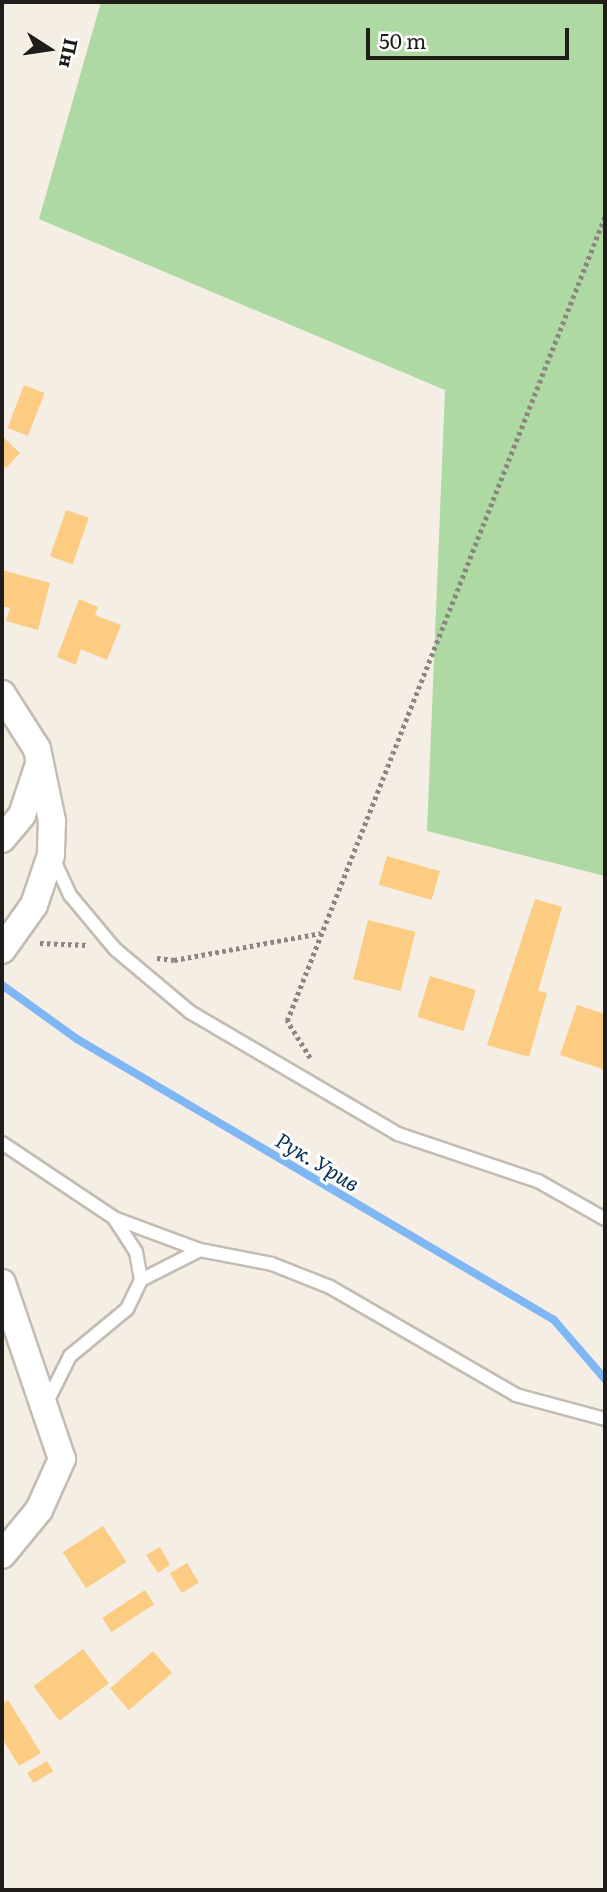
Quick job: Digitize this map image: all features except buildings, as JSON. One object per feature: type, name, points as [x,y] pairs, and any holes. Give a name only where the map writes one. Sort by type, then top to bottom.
[{"type":"street","points":[[2,694],[23,721],[40,759],[52,821],[51,855],[34,905],[2,949]]},
{"type":"street","points":[[2,839],[26,808],[40,759]]},
{"type":"street","points":[[2,1283],[62,1459],[58,1477],[2,1555]]},
{"type":"lane","points":[[51,855],[70,895],[115,949],[190,1012],[398,1134],[538,1181],[605,1219]]},
{"type":"lane","points":[[2,1143],[114,1218],[200,1250],[272,1264],[330,1287],[516,1395],[605,1419]]},
{"type":"lane","points":[[46,1406],[51,1385],[69,1356],[127,1309],[141,1280],[136,1252],[114,1218]]},
{"type":"lane","points":[[141,1280],[200,1250]]},
{"type":"path","points":[[333,1097],[287,1021],[605,216]]},
{"type":"path","points":[[2,949],[72,942],[174,960],[322,933]]},
{"type":"green space","points":[[101,2],[605,2],[605,876],[427,831],[445,390],[39,219]]},
{"type":"waterway","name":"Рук. Урив","points":[[2,985],[77,1039],[554,1320],[605,1379]]}]
